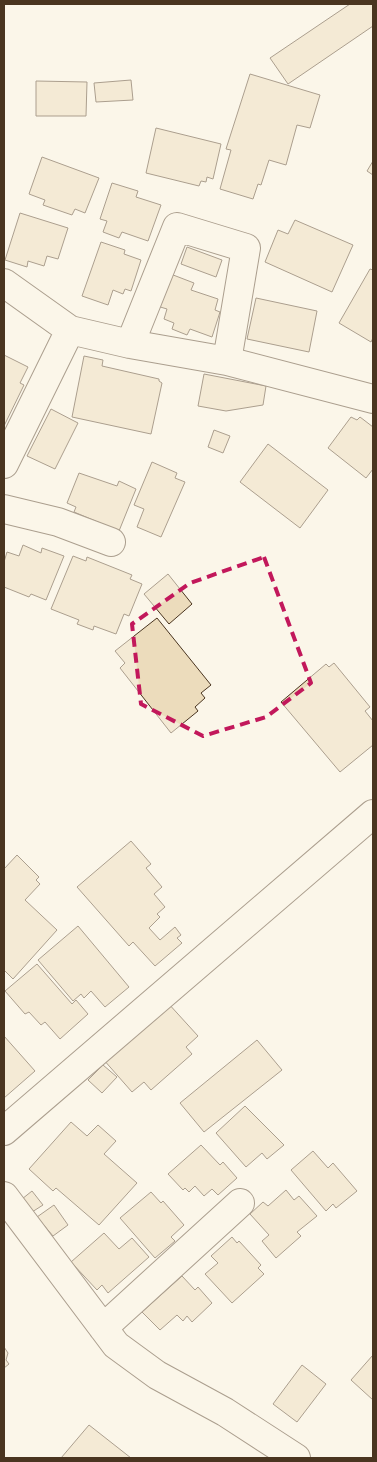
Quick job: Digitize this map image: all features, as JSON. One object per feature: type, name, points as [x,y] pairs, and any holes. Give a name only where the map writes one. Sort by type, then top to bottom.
[{"type":"street","points":[[130,344],[177,227],[246,248],[227,361]]},
{"type":"street","points":[[4,283],[70,330],[130,344],[227,361],[373,399]]},
{"type":"street","points":[[4,464],[70,330]]},
{"type":"street","points":[[4,509],[58,522],[111,542]]},
{"type":"street","points":[[4,1130],[373,814]]},
{"type":"street","points":[[4,1196],[116,1345],[157,1375],[225,1412],[296,1458]]},
{"type":"street","points":[[103,1328],[240,1203]]},
{"type":"highlighted area","points":[[264,557],[311,683],[266,717],[203,736],[141,704],[132,624],[190,583]]},
{"type":"building","points":[[350,4],[373,4],[373,26],[288,84],[270,58]]},
{"type":"building","points":[[250,74],[320,95],[310,128],[297,125],[286,165],[269,160],[261,185],[258,184],[253,199],[220,189],[231,150],[226,149]]},
{"type":"building","points":[[131,80],[133,100],[96,102],[94,83]]},
{"type":"building","points":[[36,81],[87,82],[86,116],[36,116]]},
{"type":"building","points":[[156,128],[221,144],[213,179],[207,177],[206,182],[201,181],[199,186],[146,173]]},
{"type":"building","points":[[42,157],[99,178],[85,213],[75,209],[72,215],[43,205],[45,200],[29,194]]},
{"type":"building","points":[[373,161],[373,175],[367,171]]},
{"type":"building","points":[[112,183],[138,191],[136,197],[161,205],[148,241],[122,232],[119,238],[103,232],[107,221],[100,219]]},
{"type":"building","points":[[20,213],[68,228],[58,259],[47,256],[44,266],[28,261],[27,267],[5,260]]},
{"type":"building","points":[[295,220],[353,245],[332,292],[265,262],[278,230],[288,234]]},
{"type":"building","points":[[101,242],[125,250],[124,254],[141,260],[131,291],[125,289],[123,294],[113,290],[108,305],[82,296]]},
{"type":"building","points":[[187,247],[222,260],[216,277],[181,264]]},
{"type":"building","points":[[370,269],[373,270],[373,338],[371,342],[339,323]]},
{"type":"building","points":[[168,273],[194,283],[191,290],[218,299],[215,310],[220,312],[212,337],[190,329],[187,335],[172,329],[174,323],[164,319],[167,309],[157,306]]},
{"type":"building","points":[[256,298],[317,311],[309,352],[247,339]]},
{"type":"building","points":[[4,355],[28,367],[20,383],[24,385],[4,426]]},
{"type":"building","points":[[84,356],[103,360],[102,366],[159,379],[162,383],[151,434],[72,417]]},
{"type":"building","points":[[204,374],[266,386],[263,405],[226,411],[198,406]]},
{"type":"building","points":[[51,409],[78,423],[55,469],[27,456]]},
{"type":"building","points":[[351,417],[357,420],[360,417],[373,427],[373,469],[366,478],[328,448]]},
{"type":"building","points":[[214,430],[230,436],[223,453],[208,447]]},
{"type":"building","points":[[268,444],[328,490],[300,528],[240,482]]},
{"type":"building","points":[[152,462],[177,473],[175,478],[185,482],[161,537],[137,527],[144,509],[134,505]]},
{"type":"building","points":[[79,473],[117,486],[119,481],[136,489],[119,531],[74,512],[76,507],[67,503]]},
{"type":"building","points":[[23,545],[41,553],[42,548],[64,556],[46,600],[31,594],[29,597],[4,587],[4,562],[7,552],[19,556]]},
{"type":"building","points":[[73,556],[86,561],[87,557],[132,575],[130,579],[142,584],[129,616],[124,614],[116,634],[94,626],[93,630],[77,624],[79,620],[51,609]]},
{"type":"building","points":[[168,574],[192,604],[169,624],[144,594]]},
{"type":"building","points":[[157,618],[211,685],[201,693],[205,698],[195,707],[198,711],[171,733],[120,668],[125,663],[115,651]]},
{"type":"building","points":[[334,663],[370,707],[365,711],[373,721],[373,745],[340,772],[281,702],[326,664],[329,667]]},
{"type":"building","points":[[131,841],[151,864],[146,868],[162,887],[154,894],[165,907],[157,914],[160,917],[149,928],[160,940],[175,927],[181,935],[177,938],[182,943],[155,966],[133,942],[129,946],[77,887]]},
{"type":"building","points":[[17,855],[39,877],[36,880],[40,884],[25,900],[57,930],[13,979],[4,970],[4,869]]},
{"type":"building","points":[[78,926],[129,987],[105,1007],[91,991],[84,998],[81,994],[73,1001],[38,960]]},
{"type":"building","points":[[37,964],[72,1004],[76,1000],[88,1014],[60,1039],[45,1022],[41,1025],[29,1012],[25,1014],[5,991]]},
{"type":"building","points":[[167,1002],[198,1036],[186,1047],[192,1054],[151,1090],[144,1082],[132,1092],[103,1059]]},
{"type":"building","points":[[4,1036],[35,1071],[4,1098]]},
{"type":"building","points":[[257,1040],[282,1070],[204,1132],[180,1103]]},
{"type":"building","points":[[103,1065],[117,1077],[102,1093],[88,1080]]},
{"type":"building","points":[[245,1106],[284,1145],[267,1159],[262,1153],[246,1167],[216,1133]]},
{"type":"building","points":[[71,1122],[87,1136],[98,1125],[116,1141],[104,1154],[137,1183],[99,1225],[56,1188],[53,1191],[29,1169]]},
{"type":"building","points":[[201,1145],[220,1165],[223,1162],[237,1178],[218,1195],[212,1189],[204,1196],[195,1186],[189,1192],[185,1188],[183,1190],[168,1174]]},
{"type":"building","points":[[313,1151],[328,1168],[333,1163],[357,1191],[336,1208],[333,1204],[326,1211],[291,1170]]},
{"type":"building","points":[[286,1190],[294,1200],[299,1196],[317,1216],[297,1232],[301,1236],[276,1258],[262,1241],[269,1235],[250,1214],[263,1202],[268,1206]]},
{"type":"building","points":[[32,1191],[43,1205],[32,1212],[22,1199]]},
{"type":"building","points":[[151,1192],[161,1203],[163,1201],[184,1225],[171,1237],[175,1241],[155,1258],[120,1218]]},
{"type":"building","points":[[54,1205],[68,1225],[53,1236],[37,1217]]},
{"type":"building","points":[[104,1233],[119,1249],[132,1238],[149,1257],[108,1293],[102,1285],[97,1290],[71,1262]]},
{"type":"building","points":[[232,1237],[237,1243],[239,1241],[261,1265],[258,1268],[264,1274],[232,1303],[205,1274],[218,1263],[211,1256]]},
{"type":"building","points":[[182,1276],[195,1290],[198,1287],[212,1303],[192,1322],[187,1316],[183,1321],[177,1315],[160,1330],[142,1312]]},
{"type":"building","points":[[4,1347],[8,1353],[6,1360],[9,1364],[4,1368]]},
{"type":"building","points":[[373,1355],[373,1400],[351,1380]]},
{"type":"building","points":[[302,1365],[326,1384],[297,1422],[273,1404]]},
{"type":"building","points":[[89,1425],[131,1458],[61,1458]]}]
